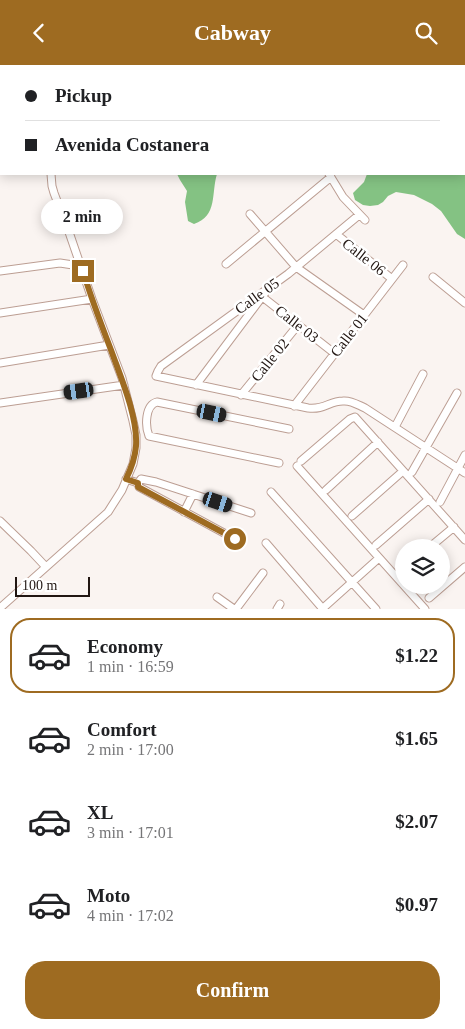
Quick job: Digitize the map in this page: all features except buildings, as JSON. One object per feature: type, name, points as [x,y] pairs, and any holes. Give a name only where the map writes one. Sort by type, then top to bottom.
[{"type":"street","points":[[0,608],[108,512],[118,499],[136,448],[136,435],[124,385],[54,193],[52,175]]},
{"type":"street","points":[[226,264],[330,175]]},
{"type":"street","name":"Calle 05","points":[[196,385],[156,377],[161,365],[261,296],[336,234],[362,217],[343,197],[330,175]]},
{"type":"street","points":[[250,215],[296,267],[364,315]]},
{"type":"street","name":"Calle 06","points":[[336,234],[392,279]]},
{"type":"street","points":[[0,271],[68,263],[83,271]]},
{"type":"street","name":"Calle 01","points":[[294,406],[403,265]]},
{"type":"street","points":[[433,277],[465,303]]},
{"type":"street","points":[[261,296],[196,385],[294,406],[318,409],[335,402],[354,403],[365,408],[465,473]]},
{"type":"street","name":"Calle 03","points":[[261,296],[334,353]]},
{"type":"street","points":[[0,313],[92,299]]},
{"type":"street","name":"Calle 02","points":[[241,395],[298,325]]},
{"type":"street","points":[[0,363],[109,345]]},
{"type":"street","points":[[394,427],[423,374]]},
{"type":"street","points":[[0,403],[124,385]]},
{"type":"street","points":[[412,472],[457,393]]},
{"type":"street","points":[[279,463],[149,435],[147,418],[152,404],[157,401],[289,429]]},
{"type":"street","points":[[424,609],[299,463],[353,417],[378,442],[465,540]]},
{"type":"street","points":[[133,421],[147,418]]},
{"type":"street","points":[[326,490],[378,442]]},
{"type":"street","points":[[440,502],[465,455]]},
{"type":"street","points":[[352,516],[403,471]]},
{"type":"street","points":[[126,479],[138,483]]},
{"type":"street","points":[[138,483],[141,479],[147,479],[251,513]]},
{"type":"street","points":[[138,483],[138,487],[235,539]]},
{"type":"street","points":[[271,492],[376,609]]},
{"type":"street","points":[[184,512],[193,494]]},
{"type":"street","points":[[376,545],[428,499]]},
{"type":"street","points":[[0,521],[46,567]]},
{"type":"street","points":[[440,539],[454,527]]},
{"type":"street","points":[[266,543],[322,609],[379,558]]},
{"type":"street","points":[[429,598],[465,567]]},
{"type":"street","points":[[217,597],[235,609],[263,573]]},
{"type":"green space","points":[[178,175],[217,175],[210,210],[202,220],[194,224],[188,221],[185,202],[187,191]]},
{"type":"green space","points":[[367,175],[465,175],[465,239],[457,234],[441,211],[414,195],[396,192],[378,205],[363,205],[355,200],[353,193],[364,182]]},
{"type":"route","points":[[83,271],[122,378],[136,435],[135,456],[126,479],[138,483],[138,487],[235,539]]}]
